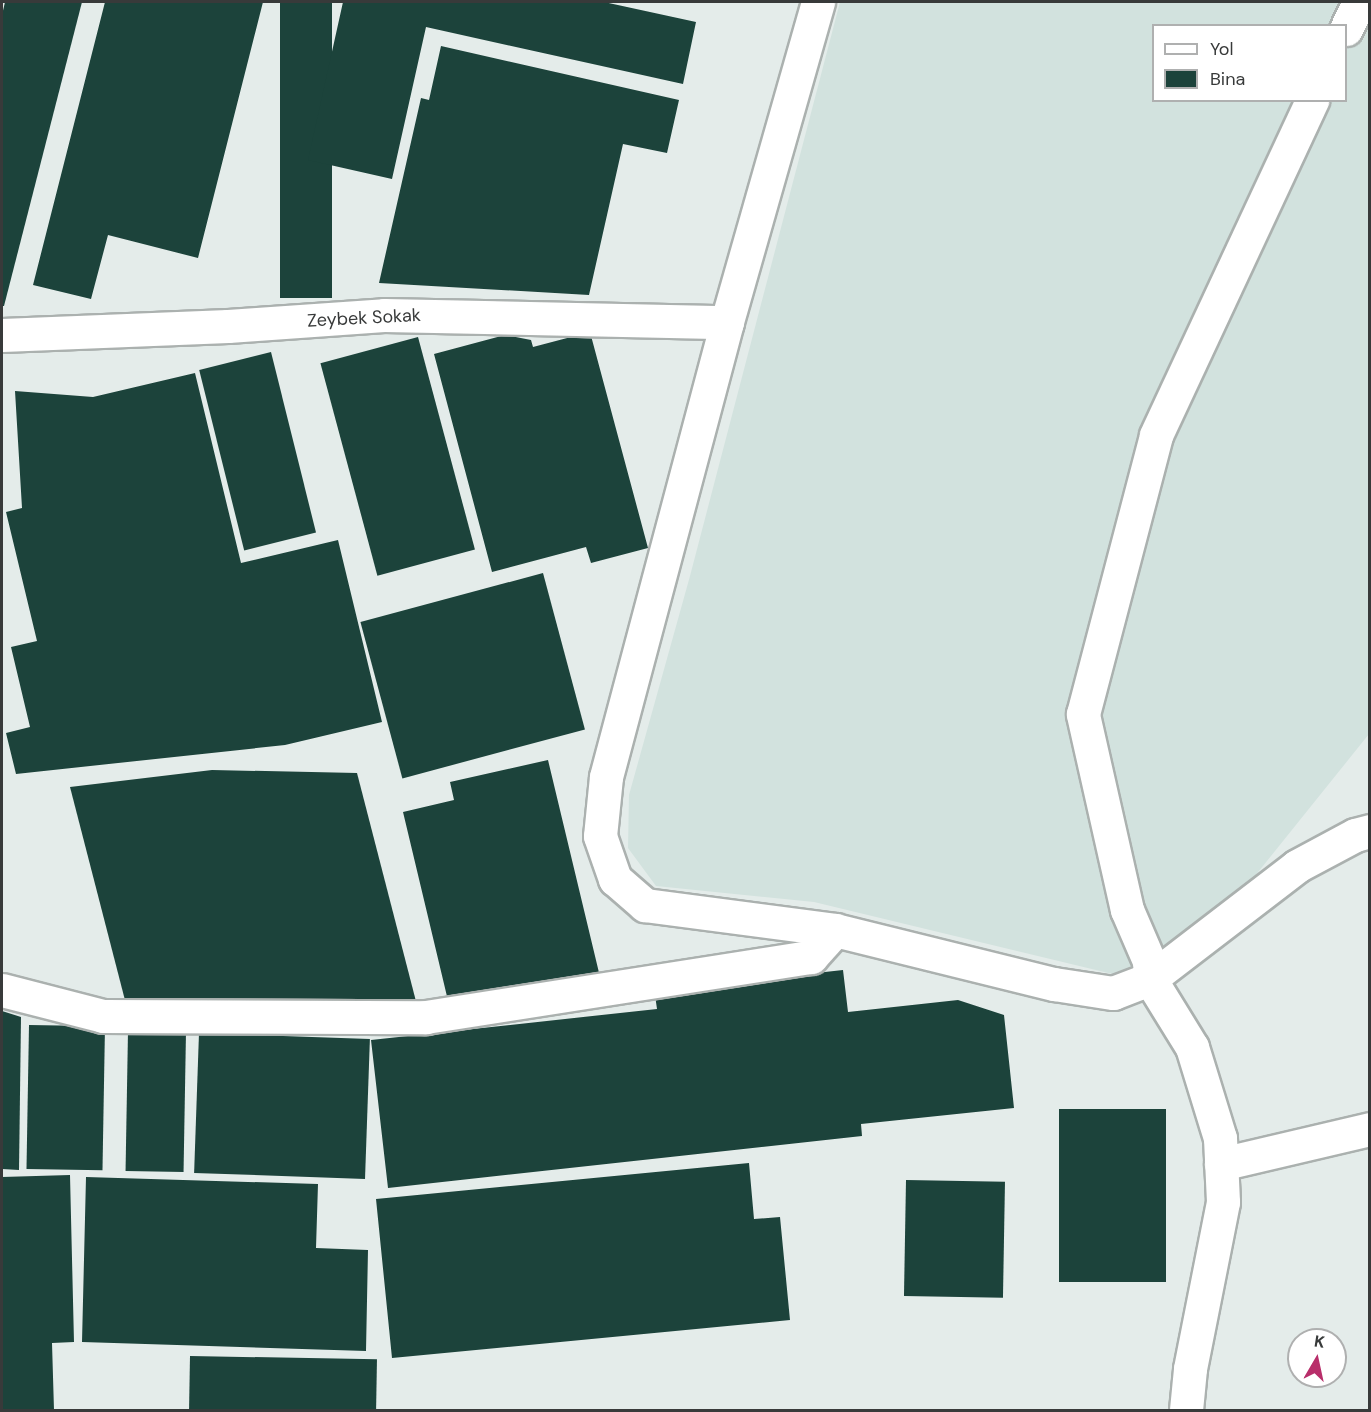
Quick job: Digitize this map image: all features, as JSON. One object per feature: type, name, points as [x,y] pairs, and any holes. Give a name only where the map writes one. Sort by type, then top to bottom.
[{"type":"street","points":[[818,2],[727,322],[606,777],[600,836],[615,879],[645,905],[836,930],[1054,984],[1113,993],[1150,979],[1297,866],[1355,835],[1370,831]]},
{"type":"street","points":[[1347,27],[1359,2]]},
{"type":"street","points":[[1186,1410],[1190,1369],[1223,1202],[1220,1138],[1192,1047],[1150,979],[1149,961],[1127,910],[1083,714],[1156,435],[1311,102]]},
{"type":"street","name":"Zeybek Sokak","points":[[2,335],[228,326],[384,315],[727,322]]},
{"type":"street","points":[[2,990],[103,1016],[426,1017],[811,957],[836,930]]},
{"type":"street","points":[[1221,1164],[1370,1129]]},
{"type":"shaded area","points":[[840,2],[1369,2],[1369,734],[1238,897],[1125,977],[814,902],[656,886],[628,848],[629,795],[690,576]]},
{"type":"building","points":[[5,2],[82,2],[4,306],[2,306],[2,15]]},
{"type":"building","points":[[105,2],[263,2],[198,258],[108,235],[91,299],[33,285]]},
{"type":"building","points":[[280,2],[332,2],[332,298],[280,298]]},
{"type":"building","points":[[343,2],[604,2],[696,22],[683,84],[426,27],[392,179],[308,160]]},
{"type":"building","points":[[441,46],[679,100],[667,153],[623,144],[589,295],[379,283],[421,98],[429,100]]},
{"type":"building","points":[[590,332],[648,548],[591,563],[586,547],[492,572],[434,354],[505,335],[531,340],[533,347]]},
{"type":"building","points":[[418,337],[475,550],[377,576],[320,363]]},
{"type":"building","points":[[271,352],[316,532],[244,550],[199,370]]},
{"type":"building","points":[[195,373],[241,563],[338,540],[382,722],[285,745],[16,774],[6,733],[30,727],[11,647],[37,641],[6,512],[22,508],[15,391],[93,397]]},
{"type":"building","points":[[543,573],[585,729],[402,778],[360,622]]},
{"type":"building","points":[[548,760],[601,981],[450,1009],[403,812],[454,800],[450,782]]},
{"type":"building","points":[[212,770],[357,773],[419,1013],[127,1008],[70,787]]},
{"type":"building","points":[[843,970],[848,1012],[958,1000],[1004,1015],[1014,1108],[861,1124],[862,1136],[388,1188],[371,1040],[657,1009],[655,995],[727,987],[727,983]]},
{"type":"building","points":[[2,1011],[21,1017],[19,1170],[2,1169]]},
{"type":"building","points":[[29,1025],[105,1026],[102,1170],[26,1169]]},
{"type":"building","points":[[128,1031],[186,1032],[184,1172],[126,1171]]},
{"type":"building","points":[[199,1033],[370,1039],[365,1179],[194,1173]]},
{"type":"building","points":[[1059,1109],[1166,1109],[1166,1282],[1059,1282]]},
{"type":"building","points":[[749,1163],[754,1219],[780,1217],[790,1320],[392,1358],[376,1199]]},
{"type":"building","points":[[70,1175],[74,1342],[52,1343],[54,1410],[2,1410],[2,1177]]},
{"type":"building","points":[[86,1177],[318,1184],[316,1248],[368,1250],[366,1351],[82,1342]]},
{"type":"building","points":[[906,1180],[1005,1182],[1003,1298],[904,1296]]},
{"type":"building","points":[[190,1356],[377,1359],[376,1410],[189,1410]]}]
